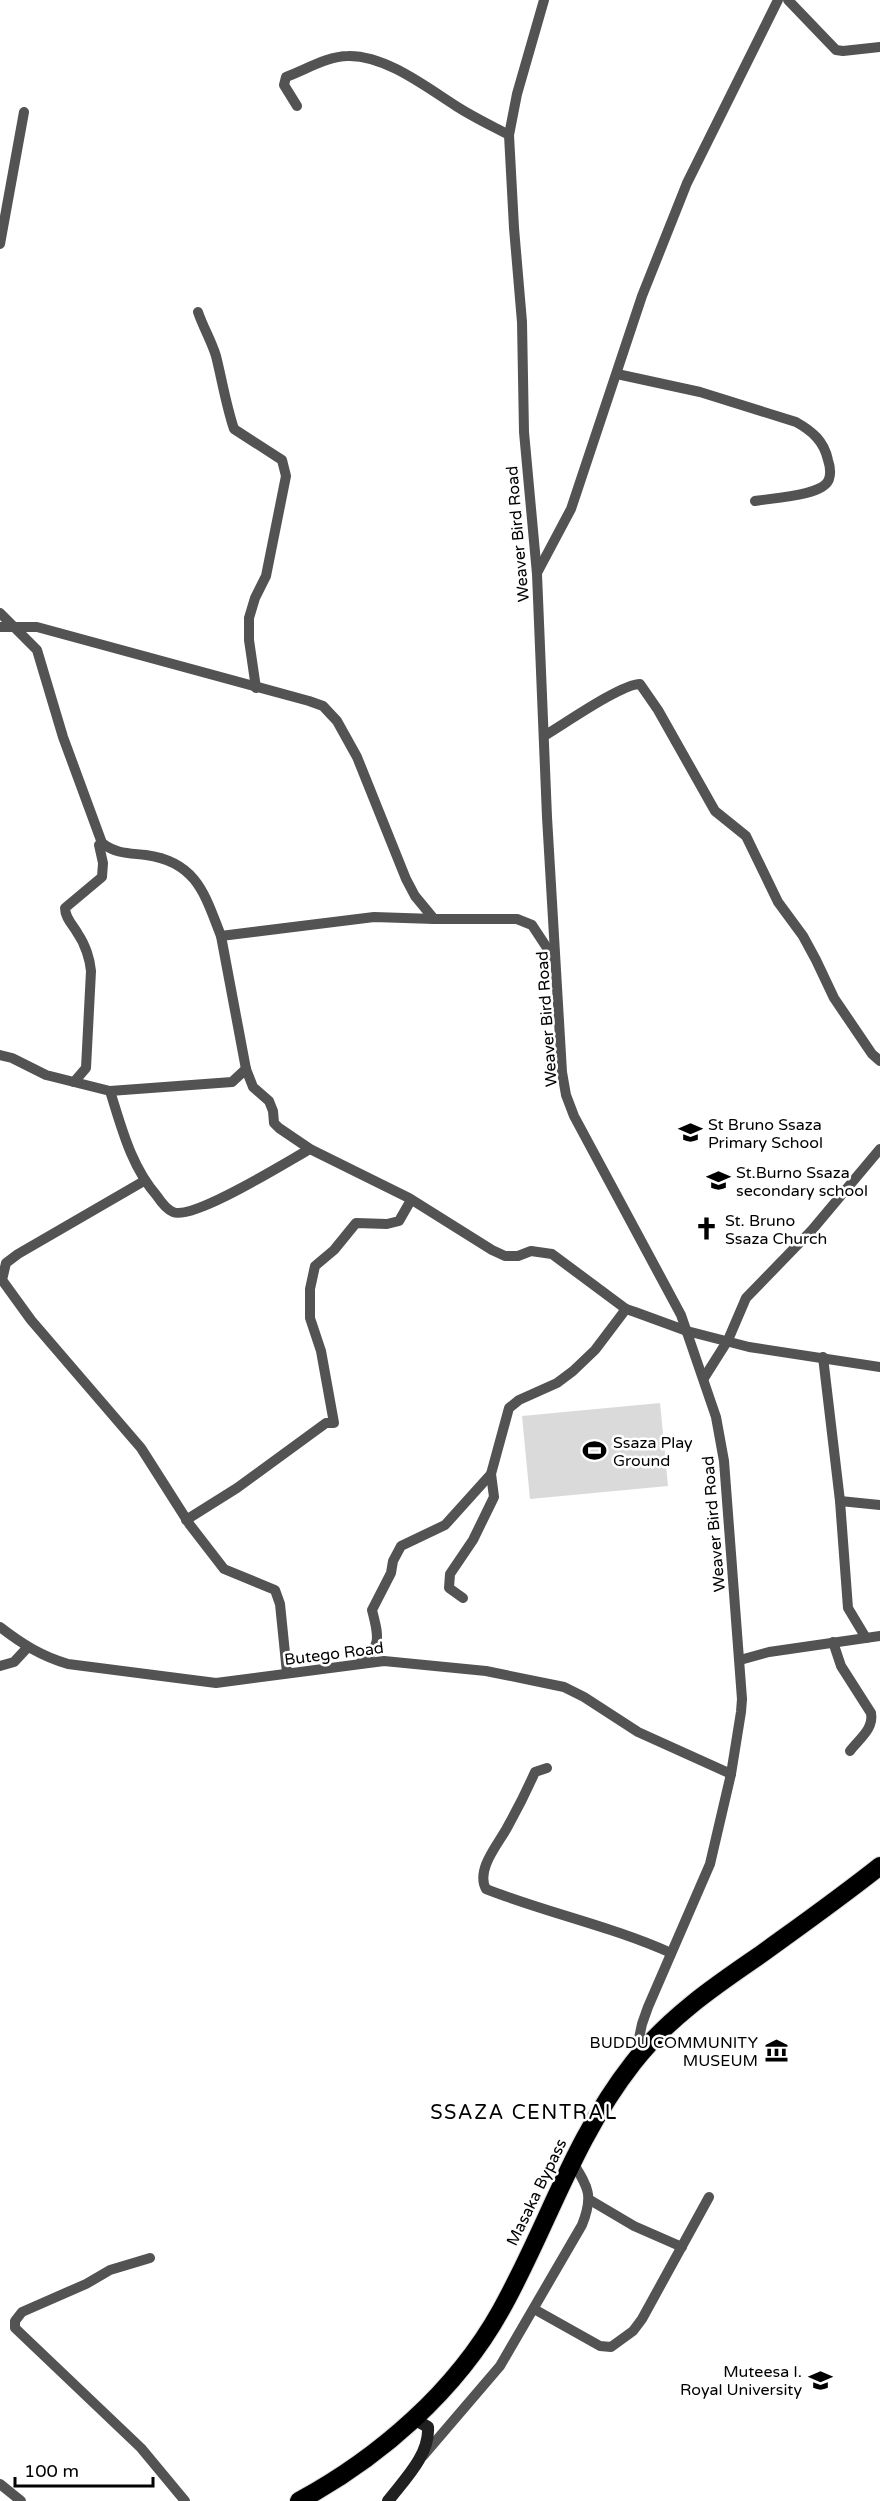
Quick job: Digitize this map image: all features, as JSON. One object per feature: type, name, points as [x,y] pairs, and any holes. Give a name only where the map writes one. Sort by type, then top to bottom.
[{"type":"highway","name":"Masaka Bypass","points":[[299,2501],[360,2463],[414,2419],[445,2388],[500,2312],[596,2116],[635,2061],[673,2019],[702,1995],[837,1901],[880,1866]]},
{"type":"street","name":"Weaver Bird Road","points":[[544,0],[516,94],[509,135],[522,322],[524,432],[537,574],[547,818],[562,1072],[566,1095],[583,1136],[681,1315],[716,1417],[724,1461],[742,1699],[731,1774],[710,1864],[642,2024],[635,2061]]},
{"type":"street","points":[[537,574],[571,509],[642,296],[687,183],[778,0]]},
{"type":"street","points":[[788,0],[836,50],[880,47]]},
{"type":"street","points":[[297,106],[284,86],[286,76],[348,56],[386,65],[420,82],[458,108],[509,135]]},
{"type":"street","points":[[0,244],[24,112]]},
{"type":"street","points":[[198,312],[209,334],[234,429],[282,460],[286,466],[266,576],[255,598],[249,618],[249,640],[256,688]]},
{"type":"street","points":[[617,374],[700,392],[796,422],[810,430],[827,453],[830,467],[829,480],[822,488],[810,493],[754,501]]},
{"type":"street","points":[[0,613],[37,650],[63,737],[102,843],[116,852],[166,859],[182,867],[197,880],[221,936],[246,1069],[253,1087],[269,1101],[273,1119],[279,1128],[310,1149],[411,1200],[492,1250],[505,1256],[518,1256],[531,1251],[552,1254],[626,1309],[687,1331],[749,1347],[880,1367]]},
{"type":"street","points":[[0,627],[37,627],[256,688],[309,700],[323,706],[337,721],[365,776],[406,879],[415,896],[434,919]]},
{"type":"street","points":[[544,736],[605,700],[640,684],[658,710],[715,811],[746,836],[778,902],[803,936],[834,999],[872,1054],[880,1061]]},
{"type":"street","points":[[95,1088],[86,1068],[91,1007],[91,964],[80,937],[65,914],[65,908],[102,877],[103,863],[99,845],[102,843]]},
{"type":"street","points":[[221,936],[374,917],[517,919],[532,925],[557,963]]},
{"type":"street","points":[[0,1055],[12,1058],[46,1075],[110,1091],[232,1082],[253,1087]]},
{"type":"street","points":[[74,1082],[86,1068]]},
{"type":"street","points":[[232,1082],[246,1069]]},
{"type":"street","points":[[110,1091],[138,1171],[166,1207],[174,1213],[186,1213],[200,1208],[255,1181],[310,1149]]},
{"type":"street","points":[[704,1378],[728,1340],[747,1298],[812,1230],[880,1149]]},
{"type":"street","points":[[144,1181],[18,1254],[6,1263],[2,1280],[32,1320],[141,1448],[186,1520],[224,1569],[275,1590],[280,1604],[287,1673]]},
{"type":"street","points":[[186,1520],[237,1488],[326,1423],[334,1423],[321,1352],[310,1318],[310,1289],[315,1266],[334,1250],[356,1222],[387,1224],[399,1221],[411,1200]]},
{"type":"street","points":[[463,1598],[449,1588],[448,1581],[450,1574],[473,1540],[494,1497],[491,1474],[505,1419],[513,1404],[557,1383],[573,1371],[595,1350],[626,1309]]},
{"type":"street","points":[[823,1357],[840,1500],[848,1608],[866,1638]]},
{"type":"street","points":[[360,1663],[372,1654],[378,1637],[372,1610],[391,1573],[400,1546],[445,1525],[491,1474]]},
{"type":"street","points":[[840,1500],[880,1505]]},
{"type":"street","name":"Butego Road","points":[[0,1626],[27,1648],[47,1658],[68,1664],[216,1683],[384,1661],[486,1671],[564,1687],[584,1697],[638,1732],[731,1774]]},
{"type":"street","points":[[740,1660],[769,1652],[880,1636]]},
{"type":"street","points":[[833,1642],[841,1666],[871,1713],[871,1726],[850,1751]]},
{"type":"street","points":[[0,1666],[14,1662],[27,1648]]},
{"type":"street","points":[[547,1768],[536,1772],[507,1830],[493,1848],[484,1874],[483,1884],[486,1889],[547,1911],[624,1933],[671,1953]]},
{"type":"street","points":[[388,2501],[418,2462],[492,2377],[582,2225],[590,2200],[586,2185],[572,2161]]},
{"type":"street","points":[[534,2309],[600,2346],[611,2347],[633,2331],[642,2319],[709,2197]]},
{"type":"street","points":[[590,2200],[634,2226],[682,2247]]},
{"type":"street","points":[[150,2258],[110,2270],[86,2284],[22,2312],[15,2321],[15,2328],[141,2448],[185,2501]]},
{"type":"street","points":[[414,2419],[428,2427],[429,2439],[418,2462]]},
{"type":"street","points":[[0,2484],[21,2501]]},
{"type":"shaded area","name":"Ssaza Play Ground","points":[[660,1403],[668,1486],[530,1499],[522,1416]]},
{"type":"place","name":"St Bruno Ssaza Primary School","points":[[690,1133]]},
{"type":"place","name":"St.Burno Ssaza secondary school","points":[[718,1181]]},
{"type":"place","name":"St. Bruno Ssaza Church","points":[[707,1229]]},
{"type":"place","name":"Ssaza Play Ground","points":[[595,1451]]},
{"type":"place","name":"BUDDU COMMUNITY MUSEUM","points":[[776,2051]]},
{"type":"place","name":"Muteesa I. Royal University","points":[[820,2380]]},
{"type":"district","name":"SSAZA CENTRAL","points":[[524,2112]]}]
